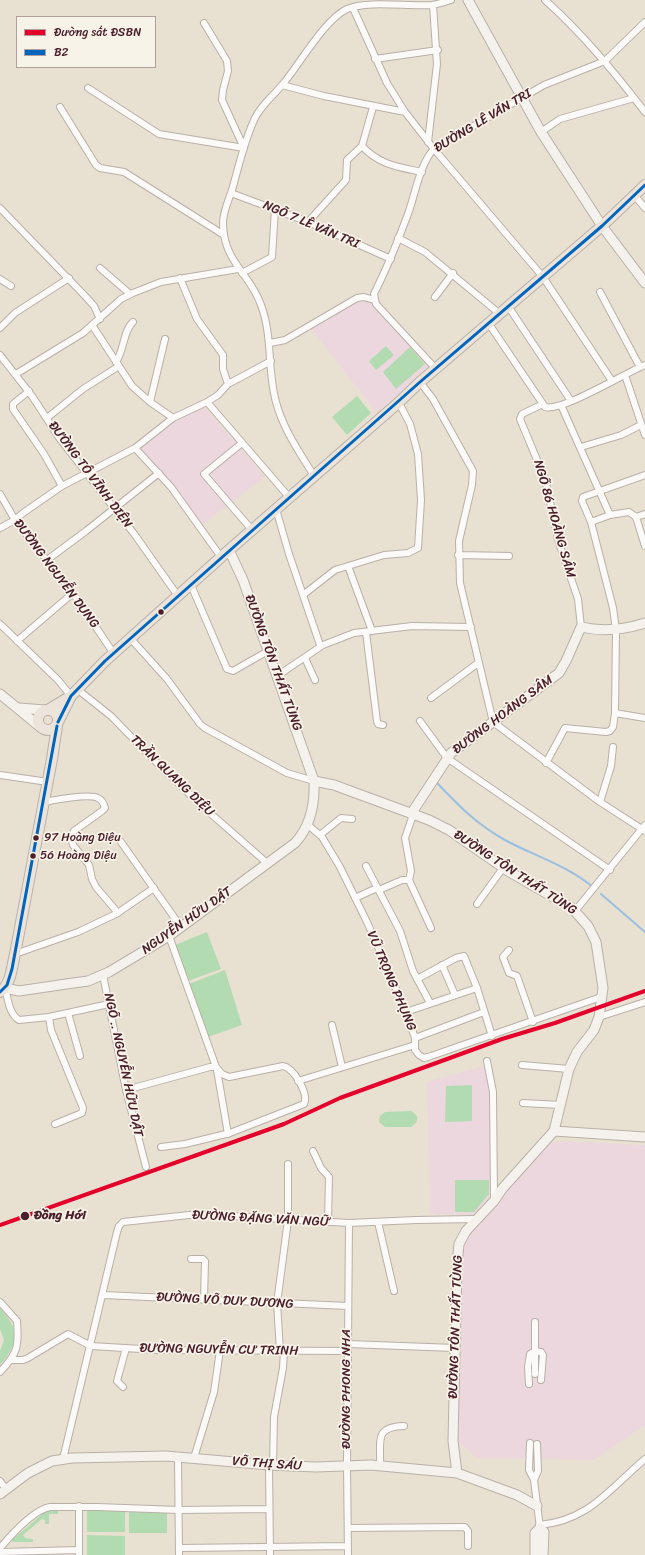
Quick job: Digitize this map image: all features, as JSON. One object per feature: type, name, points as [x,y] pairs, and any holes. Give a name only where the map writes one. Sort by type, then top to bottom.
[{"type":"main road","points":[[52,759],[49,742],[41,728],[38,716],[74,693],[114,654],[221,557],[398,403],[420,382],[602,226],[645,185]]},
{"type":"main road","points":[[41,728],[51,730],[57,724],[74,693]]},
{"type":"main road","points":[[2,990],[11,972],[15,954],[52,759],[57,724],[56,714],[46,710]]},
{"type":"street","points":[[314,476],[286,427],[276,402],[268,327],[261,304],[250,282],[240,271],[224,242],[223,214],[226,202],[231,193],[252,126],[260,109],[282,85],[339,14],[353,8],[433,5],[451,0]]},
{"type":"street","points":[[468,0],[520,97],[541,132],[602,226],[644,278]]},
{"type":"street","points":[[545,0],[566,19],[605,61],[645,112]]},
{"type":"street","points":[[428,142],[438,50],[433,5]]},
{"type":"street","points":[[353,8],[375,59],[389,87],[405,112],[428,142],[543,277],[612,381]]},
{"type":"street","name":"ĐƯỜNG LÊ VĂN TRI","points":[[374,300],[374,294],[391,259],[426,158],[434,149],[520,97],[544,85],[605,61],[645,22]]},
{"type":"street","points":[[204,23],[227,61],[228,71],[222,100],[244,148]]},
{"type":"street","points":[[375,59],[438,50]]},
{"type":"street","points":[[282,85],[373,107],[405,112]]},
{"type":"street","points":[[88,88],[160,134],[244,148]]},
{"type":"street","points":[[541,132],[560,120],[634,98]]},
{"type":"street","points":[[60,106],[96,165],[100,168],[124,172],[224,235]]},
{"type":"street","points":[[308,222],[346,180],[347,160],[362,146],[373,107]]},
{"type":"street","points":[[362,146],[372,157],[388,165],[422,172]]},
{"type":"street","name":"NGÕ 7 LÊ VĂN TRI","points":[[231,193],[308,222],[391,259]]},
{"type":"street","points":[[634,195],[645,208]]},
{"type":"street","points":[[0,208],[69,278],[94,306],[100,319]]},
{"type":"street","points":[[16,374],[92,325],[121,299],[130,294],[148,286],[180,278],[240,271],[272,257],[275,209]]},
{"type":"street","points":[[398,238],[425,252],[453,273],[500,314]]},
{"type":"street","points":[[100,268],[130,294]]},
{"type":"street","points":[[435,297],[453,273]]},
{"type":"street","points":[[0,328],[15,313],[69,278]]},
{"type":"street","points":[[180,278],[196,319],[223,354],[223,369],[228,384]]},
{"type":"street","points":[[0,279],[11,286]]},
{"type":"street","points":[[489,324],[545,407],[549,408],[561,405],[643,366],[600,292]]},
{"type":"street","points":[[270,343],[285,340],[357,298],[364,297],[374,300],[385,315],[436,369]]},
{"type":"street","points":[[508,306],[571,401]]},
{"type":"street","points":[[47,418],[83,389],[118,364],[129,327],[133,322]]},
{"type":"street","points":[[92,325],[132,386],[150,402],[173,418]]},
{"type":"street","points":[[150,402],[165,339]]},
{"type":"street","name":"ĐƯỜNG TÔ VĨNH DIỆN","points":[[0,355],[29,392],[60,439],[178,596]]},
{"type":"street","points":[[0,528],[15,520],[23,512],[62,486],[86,472],[135,448],[173,418],[206,402],[218,394],[228,384],[271,361]]},
{"type":"street","points":[[625,375],[645,435]]},
{"type":"street","points":[[420,382],[433,399],[472,471],[472,485],[459,541],[458,555],[460,583],[492,722],[600,802],[644,828],[575,911]]},
{"type":"street","points":[[29,392],[13,404],[13,409],[44,454],[62,486]]},
{"type":"street","points":[[206,402],[290,497]]},
{"type":"street","points":[[303,595],[335,570],[378,557],[405,554],[418,548],[420,541],[418,523],[421,500],[418,454],[410,424],[398,403]]},
{"type":"street","name":"NGÕ 86 HOÀNG SÂM","points":[[543,404],[522,414],[520,419],[546,479],[559,543],[578,599],[581,627]]},
{"type":"street","points":[[561,405],[610,515]]},
{"type":"street","points":[[581,447],[621,435],[641,424]]},
{"type":"street","points":[[242,443],[204,474],[252,530]]},
{"type":"street","points":[[135,448],[159,473],[221,557]]},
{"type":"street","points":[[47,560],[159,473]]},
{"type":"street","points":[[546,763],[565,728],[606,732],[610,731],[613,727],[615,713],[616,630],[613,608],[591,522],[582,498],[645,474]]},
{"type":"street","name":"ĐƯỜNG NGUYỄN DỤNG","points":[[0,494],[15,520],[73,593],[114,654]]},
{"type":"street","points":[[276,509],[320,645],[323,645]]},
{"type":"street","points":[[591,522],[610,515],[629,512],[636,517],[645,546]]},
{"type":"street","points":[[636,517],[645,514]]},
{"type":"street","name":"ĐƯỜNG TÔN THẤT TÙNG","points":[[229,550],[243,580],[314,780],[334,785],[412,814],[449,830],[503,868],[564,903],[575,911],[588,926],[596,942],[602,974],[602,997],[599,1017],[594,1030],[577,1052],[569,1069],[554,1131],[502,1189],[494,1201],[466,1231],[458,1251],[453,1441],[457,1473]]},
{"type":"street","points":[[458,555],[509,556]]},
{"type":"street","points":[[348,566],[369,632],[377,721],[378,724],[383,725]]},
{"type":"street","points":[[191,585],[227,669],[233,671],[268,651]]},
{"type":"street","points":[[17,641],[73,593]]},
{"type":"street","points":[[581,627],[616,630],[626,629],[645,623]]},
{"type":"street","name":"TRẦN QUANG DIỆU","points":[[0,624],[58,680],[74,693],[112,716],[150,756],[202,806],[267,863]]},
{"type":"street","points":[[277,676],[323,645],[354,634],[412,626],[471,627]]},
{"type":"street","name":"ĐƯỜNG HOÀNG SÂM","points":[[412,814],[448,758],[459,746],[559,673],[581,627]]},
{"type":"street","points":[[131,639],[162,673],[200,724],[205,728],[287,773],[314,780]]},
{"type":"street","points":[[305,658],[315,680]]},
{"type":"street","points":[[430,698],[478,663]]},
{"type":"street","points":[[0,694],[11,704],[19,708],[41,728]]},
{"type":"street","points":[[19,708],[46,710]]},
{"type":"street","points":[[615,713],[645,718]]},
{"type":"street","points":[[420,721],[448,758],[610,870]]},
{"type":"street","points":[[600,802],[611,766],[613,747]]},
{"type":"street","points":[[0,775],[48,782]]},
{"type":"street","name":"NGUYỄN HỮU DẬT","points":[[2,990],[13,991],[35,989],[88,981],[103,975],[181,928],[295,843],[308,826],[315,796],[314,780]]},
{"type":"street","points":[[44,802],[88,797],[97,797],[102,801],[105,808],[72,834],[73,845],[86,859],[96,887],[118,913]]},
{"type":"street","points":[[412,814],[405,838],[412,871],[408,880],[431,928]]},
{"type":"street","points":[[320,835],[341,818],[352,819]]},
{"type":"street","name":"VŨ TRỌNG PHỤNG","points":[[308,826],[320,835],[340,867],[406,1012],[415,1041],[415,1050],[424,1058],[533,1022],[602,997]]},
{"type":"street","points":[[121,842],[181,928]]},
{"type":"street","points":[[366,866],[386,908],[402,936],[416,979],[430,1003]]},
{"type":"street","points":[[477,904],[503,868]]},
{"type":"street","points":[[355,898],[402,880],[408,880]]},
{"type":"street","points":[[15,954],[61,939],[118,913],[154,888]]},
{"type":"street","points":[[169,936],[216,1068],[228,1134]]},
{"type":"street","points":[[509,950],[503,957],[509,973],[518,976],[533,1022]]},
{"type":"street","points":[[416,979],[456,958],[464,956],[477,988],[492,1036]]},
{"type":"street","points":[[442,965],[455,995]]},
{"type":"street","name":"NGÕ .. NGUYỄN HỮU DẬT","points":[[103,975],[126,1090],[146,1167]]},
{"type":"street","points":[[406,1012],[477,988]]},
{"type":"street","points":[[2,990],[11,1013],[19,1020],[48,1017],[109,1004]]},
{"type":"street","points":[[599,1017],[645,1002]]},
{"type":"street","points":[[298,1081],[415,1041],[484,1012]]},
{"type":"street","points":[[68,1013],[80,1056]]},
{"type":"street","points":[[48,1017],[51,1030],[83,1108],[82,1113],[55,1124]]},
{"type":"street","points":[[332,1025],[342,1066]]},
{"type":"street","points":[[487,1061],[492,1092],[494,1201]]},
{"type":"street","points":[[126,1090],[210,1067],[216,1068],[229,1077],[283,1066],[290,1069],[298,1081],[305,1098],[304,1104],[228,1134],[185,1144],[161,1147]]},
{"type":"street","points":[[522,1066],[569,1069]]},
{"type":"street","points":[[523,1103],[561,1105]]},
{"type":"street","points":[[554,1131],[645,1137]]},
{"type":"street","points":[[313,1151],[321,1168],[329,1177],[328,1222]]},
{"type":"street","points":[[270,1552],[271,1465],[274,1417],[283,1368],[277,1303],[288,1220],[288,1164]]},
{"type":"street","name":"ĐƯỜNG ĐẶNG VĂN NGỮ","points":[[63,1459],[119,1226],[123,1222],[198,1214],[349,1224],[416,1220],[477,1219]]},
{"type":"street","points":[[378,1222],[394,1291]]},
{"type":"street","name":"ĐƯỜNG PHONG NHA","points":[[348,1555],[346,1464],[349,1224]]},
{"type":"street","points":[[191,1259],[203,1259],[205,1261],[204,1300]]},
{"type":"street","name":"ĐƯỜNG VÕ DUY DƯƠNG","points":[[103,1295],[348,1306]]},
{"type":"street","points":[[0,1302],[17,1321],[18,1341],[16,1352],[12,1360],[0,1372]]},
{"type":"street","points":[[535,1322],[535,1374]]},
{"type":"street","points":[[12,1360],[23,1360],[28,1358],[66,1335],[71,1334],[91,1346]]},
{"type":"street","points":[[348,1344],[455,1348]]},
{"type":"street","name":"ĐƯỜNG NGUYỄN CƯ TRINH","points":[[91,1346],[348,1352]]},
{"type":"street","points":[[123,1387],[117,1381],[126,1348]]},
{"type":"street","points":[[194,1458],[214,1392],[220,1350]]},
{"type":"street","points":[[529,1384],[528,1359],[530,1354],[535,1351],[541,1352],[543,1356],[541,1380]]},
{"type":"street","points":[[380,1465],[381,1437],[383,1431],[390,1427],[404,1426]]},
{"type":"street","points":[[530,1443],[529,1470],[534,1480],[539,1526],[536,1532],[535,1555]]},
{"type":"street","points":[[534,1480],[538,1471],[538,1444]]},
{"type":"street","points":[[178,1457],[179,1552],[270,1552],[348,1546]]},
{"type":"street","name":"VÕ THỊ SÁU","points":[[3,1492],[39,1466],[63,1459],[178,1457],[271,1465],[316,1467],[346,1464],[380,1465],[457,1473],[517,1495],[537,1506]]},
{"type":"street","points":[[539,1526],[574,1516],[590,1508],[604,1498],[645,1459]]},
{"type":"street","points":[[0,1480],[3,1492]]},
{"type":"street","points":[[0,1548],[25,1523],[44,1508],[79,1506],[179,1510],[270,1509]]},
{"type":"street","points":[[0,1552],[79,1553],[79,1506]]},
{"type":"street","points":[[539,1526],[544,1532],[543,1555]]},
{"type":"street","points":[[348,1528],[465,1527],[468,1531],[468,1546]]},
{"type":"shaded area","points":[[369,301],[429,366],[377,413],[311,328],[353,302]]},
{"type":"shaded area","points":[[204,406],[265,477],[200,526],[140,448],[174,421]]},
{"type":"shaded area","points":[[484,1066],[490,1092],[490,1195],[475,1215],[430,1214],[427,1082]]},
{"type":"shaded area","points":[[561,1141],[645,1145],[645,1425],[594,1460],[477,1458],[455,1439],[460,1257],[464,1238],[482,1221],[502,1195],[549,1144]]},
{"type":"green space","points":[[386,346],[394,355],[376,370],[369,361]]},
{"type":"green space","points":[[410,347],[425,364],[396,389],[383,372]]},
{"type":"green space","points":[[357,396],[371,413],[347,435],[332,417]]},
{"type":"green space","points":[[207,932],[221,969],[188,981],[175,945]]},
{"type":"green space","points":[[225,970],[242,1025],[208,1037],[189,984]]},
{"type":"green space","points":[[472,1085],[472,1121],[445,1122],[446,1086]]},
{"type":"green space","points":[[411,1111],[416,1114],[417,1119],[416,1123],[411,1127],[385,1127],[379,1122],[380,1116],[385,1112]]},
{"type":"green space","points":[[455,1180],[489,1180],[489,1194],[474,1212],[455,1212]]},
{"type":"green space","points":[[0,1308],[11,1323],[15,1336],[11,1350],[0,1365],[0,1351],[4,1340],[0,1329]]},
{"type":"green space","points":[[47,1510],[58,1510],[58,1514],[49,1514],[49,1524],[45,1524],[45,1520],[42,1519],[23,1535],[25,1538],[33,1539],[33,1542],[13,1542],[12,1540]]},
{"type":"green space","points":[[87,1510],[125,1511],[125,1532],[87,1532]]},
{"type":"green space","points":[[129,1511],[167,1512],[167,1533],[129,1533]]},
{"type":"green space","points":[[87,1535],[125,1536],[125,1555],[87,1555]]},
{"type":"waterway","points":[[437,783],[468,814],[485,828],[516,846],[573,873],[594,888]]},
{"type":"waterway","points":[[601,894],[645,932]]},
{"type":"rail line","name":"ĐSBN","points":[[0,1225],[284,1124],[340,1098],[502,1039],[555,1023],[645,991]]},
{"type":"transit line","name":"B2","points":[[58,722],[71,696],[105,661],[420,382],[602,226],[645,185]]},
{"type":"transit line","name":"B2","points":[[0,992],[7,985],[12,969],[57,726]]},
{"type":"place","name":"97 Hoàng Diệu","points":[[36,838]]},
{"type":"place","name":"56 Hoàng Diệu","points":[[33,856]]},
{"type":"place","name":"Đồng Hới","points":[[25,1216]]}]
